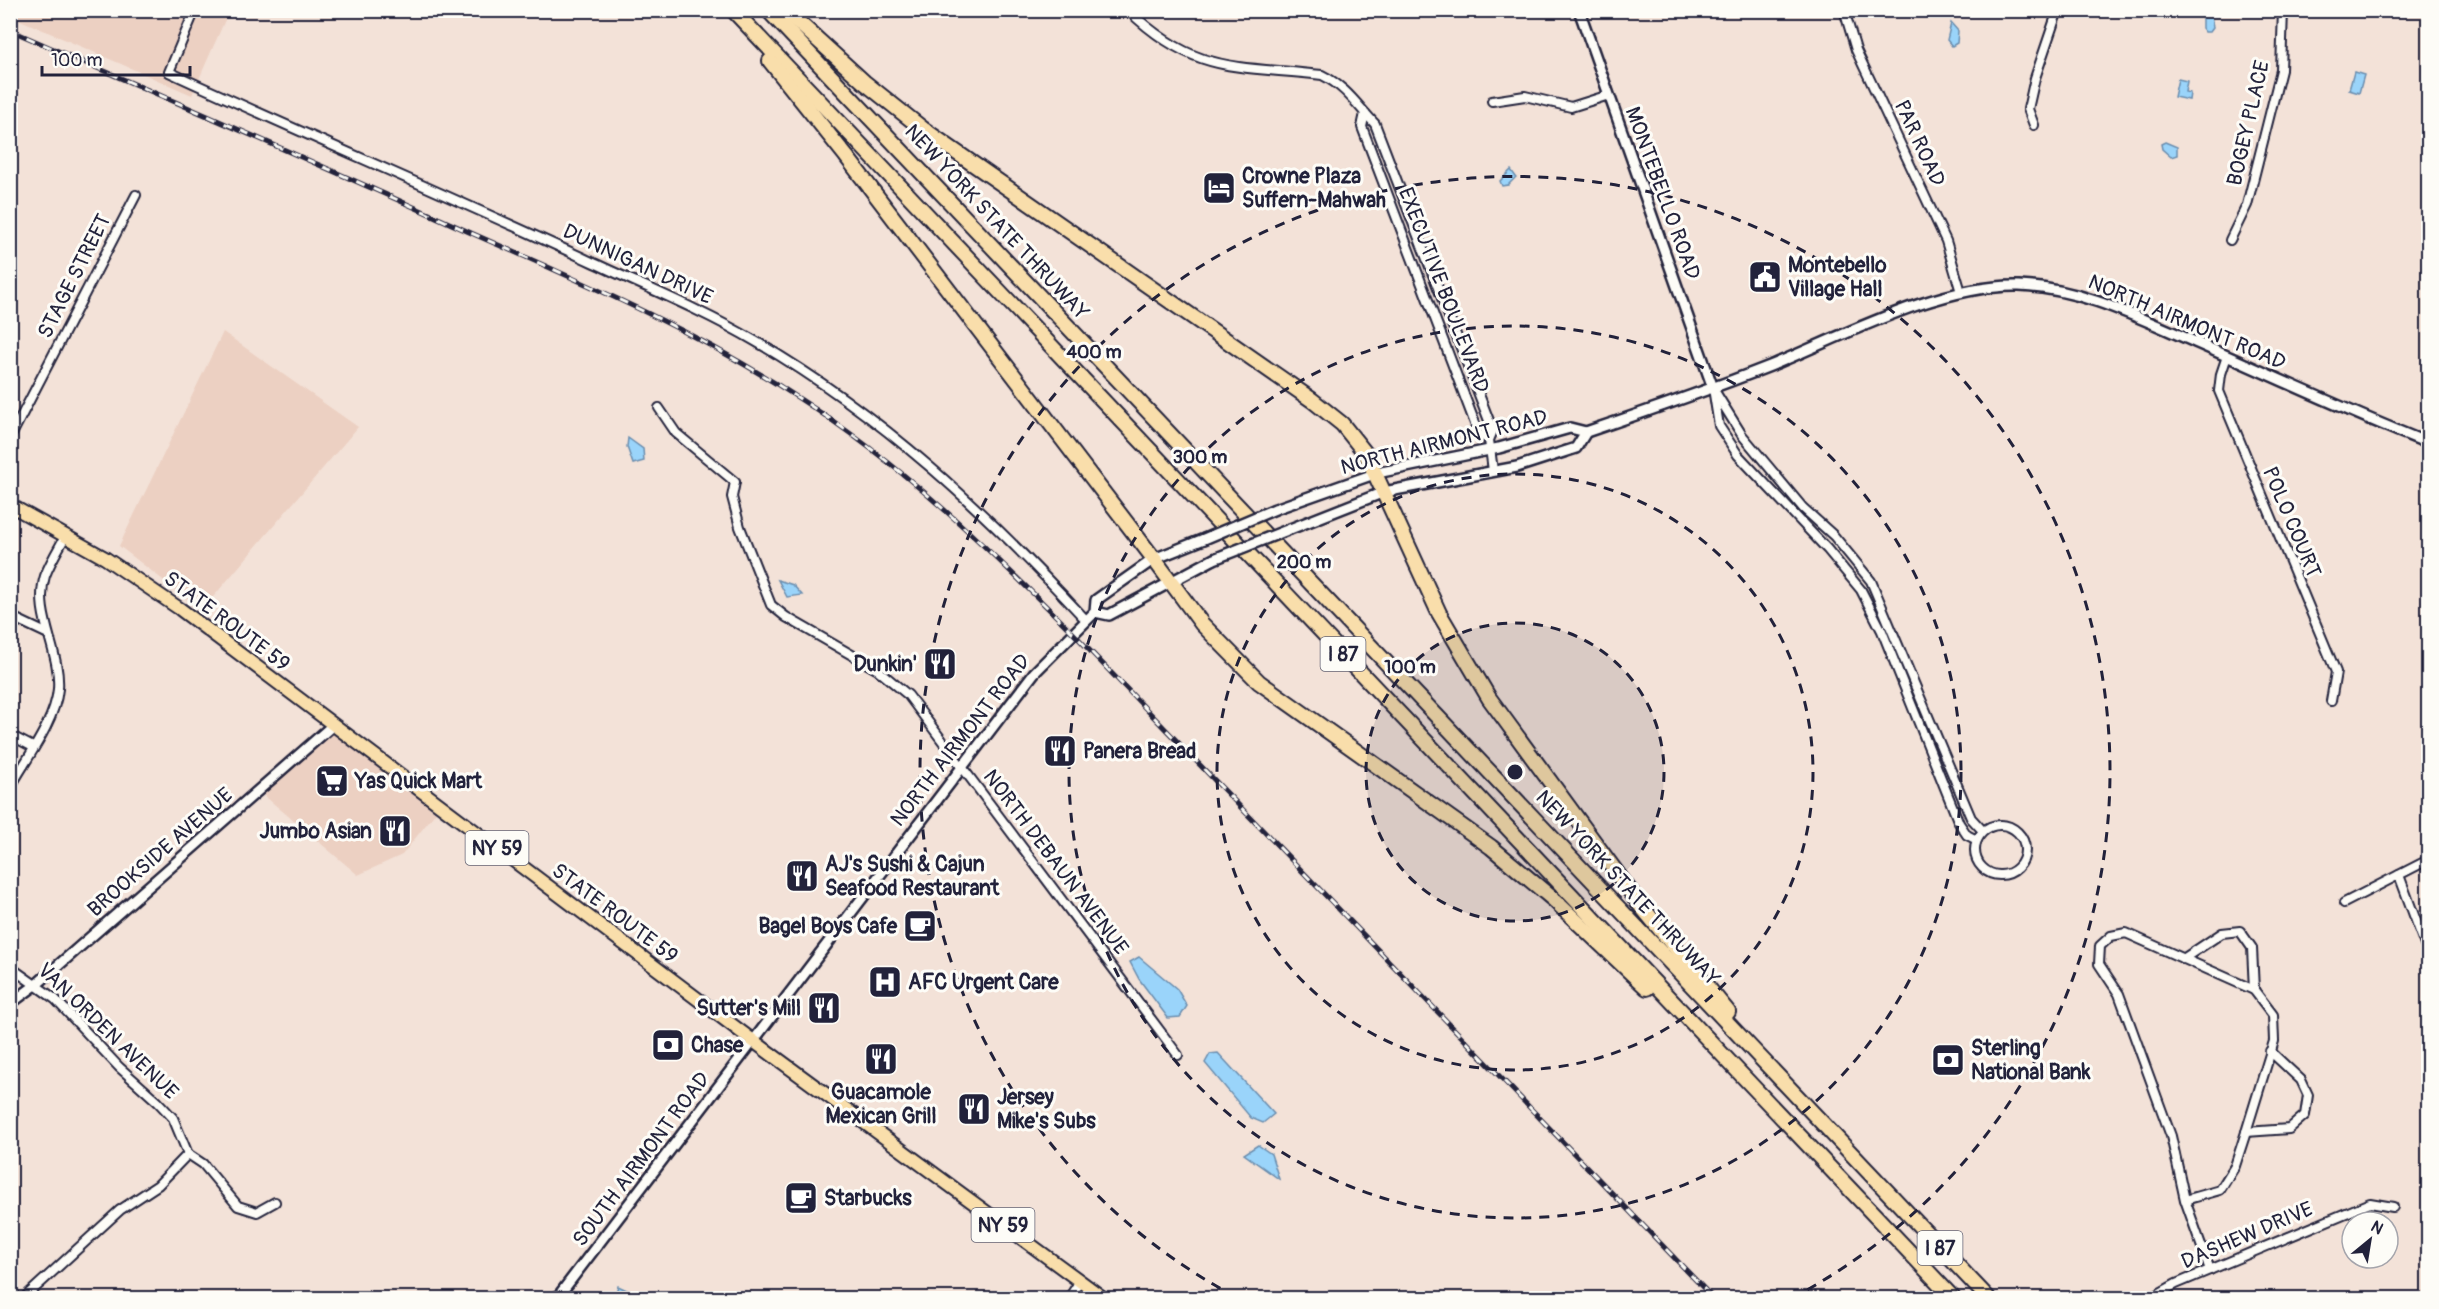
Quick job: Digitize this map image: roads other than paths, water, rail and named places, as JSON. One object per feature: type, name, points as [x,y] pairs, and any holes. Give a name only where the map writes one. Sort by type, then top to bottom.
[{"type":"highway","points":[[728,10],[846,156],[1202,624],[1259,682],[1448,815],[1524,874],[1581,924],[1791,1127]]},
{"type":"highway","name":"I 87","points":[[733,10],[1953,1299]]},
{"type":"highway","name":"NEW YORK STATE THRUWAY","points":[[768,10],[1988,1299]]},
{"type":"highway","points":[[785,10],[864,82],[923,129],[1329,412],[1354,438],[1377,473],[1439,613],[1489,698],[1641,906],[1809,1110]]},
{"type":"main road","name":"STATE ROUTE 59","points":[[10,505],[66,535],[180,609],[752,1040],[1103,1299]]},
{"type":"street","name":"DUNNIGAN DRIVE","points":[[195,10],[169,72],[546,240],[755,341],[867,416],[952,483],[995,524],[1086,620]]},
{"type":"street","name":"EXECUTIVE BOULEVARD","points":[[1128,10],[1169,45],[1215,64],[1322,75],[1337,83],[1355,98],[1375,124],[1493,431],[1490,445]]},
{"type":"street","name":"MONTEBELLO ROAD","points":[[1579,10],[1713,388]]},
{"type":"street","name":"PAR ROAD","points":[[1844,10],[1856,50],[1946,241],[1961,292]]},
{"type":"street","points":[[2034,125],[2028,109],[2035,78],[2058,10]]},
{"type":"street","name":"BOGEY PLACE","points":[[2230,240],[2247,205],[2281,70],[2283,10]]},
{"type":"street","points":[[1492,101],[1525,96],[1571,107],[1609,95]]},
{"type":"street","name":"EXECUTIVE BOULEVARD","points":[[1365,113],[1362,127],[1479,434],[1490,445]]},
{"type":"street","name":"STAGE STREET","points":[[10,438],[136,195]]},
{"type":"street","name":"NORTH AIRMONT ROAD","points":[[752,1040],[1034,673],[1095,612],[1096,600],[1154,559],[1275,509],[1377,473],[1490,445],[1570,428],[1586,432],[1713,388],[1912,308],[1961,292],[2021,286],[2073,294],[2100,302],[2367,419],[2428,443]]},
{"type":"street","name":"POLO COURT","points":[[2227,356],[2219,391],[2336,672],[2331,701]]},
{"type":"street","points":[[1713,388],[1742,435],[1803,508],[1834,536],[1871,581],[1971,818],[1983,831]]},
{"type":"street","points":[[1713,388],[1719,426],[1738,455],[1859,588],[1882,631],[1959,823],[1967,835],[1977,840]]},
{"type":"street","name":"NORTH DEBAUN AVENUE","points":[[659,408],[676,433],[735,482],[732,497],[740,527],[771,605],[786,617],[878,670],[908,695],[1179,1055]]},
{"type":"street","name":"NORTH AIRMONT ROAD","points":[[1095,612],[1109,615],[1214,559],[1384,492],[1517,467],[1576,448],[1586,432]]},
{"type":"street","points":[[1490,445],[1493,471]]},
{"type":"street","points":[[1795,517],[1803,508]]},
{"type":"street","points":[[10,788],[54,712],[58,688],[57,665],[42,601],[45,576],[66,535]]},
{"type":"street","points":[[1859,588],[1871,581]]},
{"type":"street","points":[[10,616],[48,634]]},
{"type":"street","name":"BROOKSIDE AVENUE","points":[[10,1004],[37,984],[333,725]]},
{"type":"street","points":[[1924,737],[1936,732]]},
{"type":"street","points":[[10,735],[33,747]]},
{"type":"street","points":[[1998,825],[2014,830],[2023,840],[2025,851],[2019,866],[2004,876],[1985,871],[1976,858],[1977,840],[1983,831],[1998,825]]},
{"type":"street","points":[[2344,903],[2428,860]]},
{"type":"street","points":[[2399,875],[2428,953]]},
{"type":"street","points":[[2182,959],[2222,933],[2240,931],[2252,948],[2254,990]]},
{"type":"street","points":[[2186,1200],[2220,1190],[2235,1166],[2274,1041],[2273,1015],[2254,990],[2126,933],[2111,936],[2100,946],[2099,964],[2119,994],[2171,1136],[2186,1200],[2210,1270]]},
{"type":"street","name":"VAN ORDEN AVENUE","points":[[10,967],[37,984],[173,1118],[188,1154],[203,1164],[238,1206],[256,1212],[275,1202]]},
{"type":"street","name":"SOUTH AIRMONT ROAD","points":[[557,1299],[752,1040]]},
{"type":"street","points":[[2246,1132],[2289,1129],[2305,1115],[2308,1095],[2301,1080],[2270,1051]]},
{"type":"street","points":[[24,1299],[120,1210],[158,1185],[188,1154]]},
{"type":"street","name":"DASHEW DRIVE","points":[[2151,1299],[2176,1284],[2370,1203],[2393,1207]]},
{"type":"street","points":[[1069,1299],[1080,1281]]},
{"type":"street","points":[[10,1289],[17,1299]]},
{"type":"water","points":[[2205,12],[2211,14],[2213,28],[2210,32],[2205,32],[2202,28],[2202,17]]},
{"type":"water","points":[[1951,23],[1958,31],[1957,43],[1952,46],[1947,40]]},
{"type":"water","points":[[2354,72],[2364,75],[2359,93],[2349,90]]},
{"type":"water","points":[[2178,79],[2187,81],[2185,92],[2190,93],[2189,100],[2174,97]]},
{"type":"water","points":[[2165,142],[2177,147],[2177,155],[2171,157],[2162,149],[2161,144]]},
{"type":"water","points":[[1511,170],[1516,177],[1508,185],[1502,186],[1500,181]]},
{"type":"water","points":[[628,438],[643,449],[644,461],[633,464],[627,447]]},
{"type":"water","points":[[778,580],[793,585],[802,595],[787,597]]},
{"type":"water","points":[[1139,957],[1177,989],[1187,1006],[1180,1017],[1168,1018],[1139,979],[1130,962]]},
{"type":"water","points":[[1218,1053],[1274,1114],[1263,1123],[1251,1118],[1205,1063],[1210,1054]]},
{"type":"water","points":[[1258,1145],[1271,1154],[1279,1179],[1244,1154]]},
{"type":"water","points":[[618,1286],[631,1292],[650,1295],[649,1298],[614,1298]]},
{"type":"railway","points":[[10,30],[355,181],[680,329],[761,374],[874,451],[975,538],[1072,632],[1713,1298]]},
{"type":"place","name":"Crowne Plaza Suffern-Mahwah","points":[[1219,188]]},
{"type":"place","name":"Montebello Village Hall","points":[[1765,277]]},
{"type":"place","name":"Dunkin'","points":[[940,664]]},
{"type":"place","name":"Panera Bread","points":[[1060,751]]},
{"type":"place","name":"Yas Quick Mart","points":[[332,781]]},
{"type":"place","name":"Jumbo Asian","points":[[395,831]]},
{"type":"place","name":"AJ's Sushi & Cajun Seafood Restaurant","points":[[802,876]]},
{"type":"place","name":"Bagel Boys Cafe","points":[[920,926]]},
{"type":"place","name":"AFC Urgent Care","points":[[885,982]]},
{"type":"place","name":"Sutter's Mill","points":[[824,1008]]},
{"type":"place","name":"Chase","points":[[668,1045]]},
{"type":"place","name":"Guacamole Mexican Grill","points":[[881,1059]]},
{"type":"place","name":"Sterling National Bank","points":[[1948,1060]]},
{"type":"place","name":"Jersey Mike's Subs","points":[[974,1109]]},
{"type":"place","name":"Starbucks","points":[[801,1198]]}]
